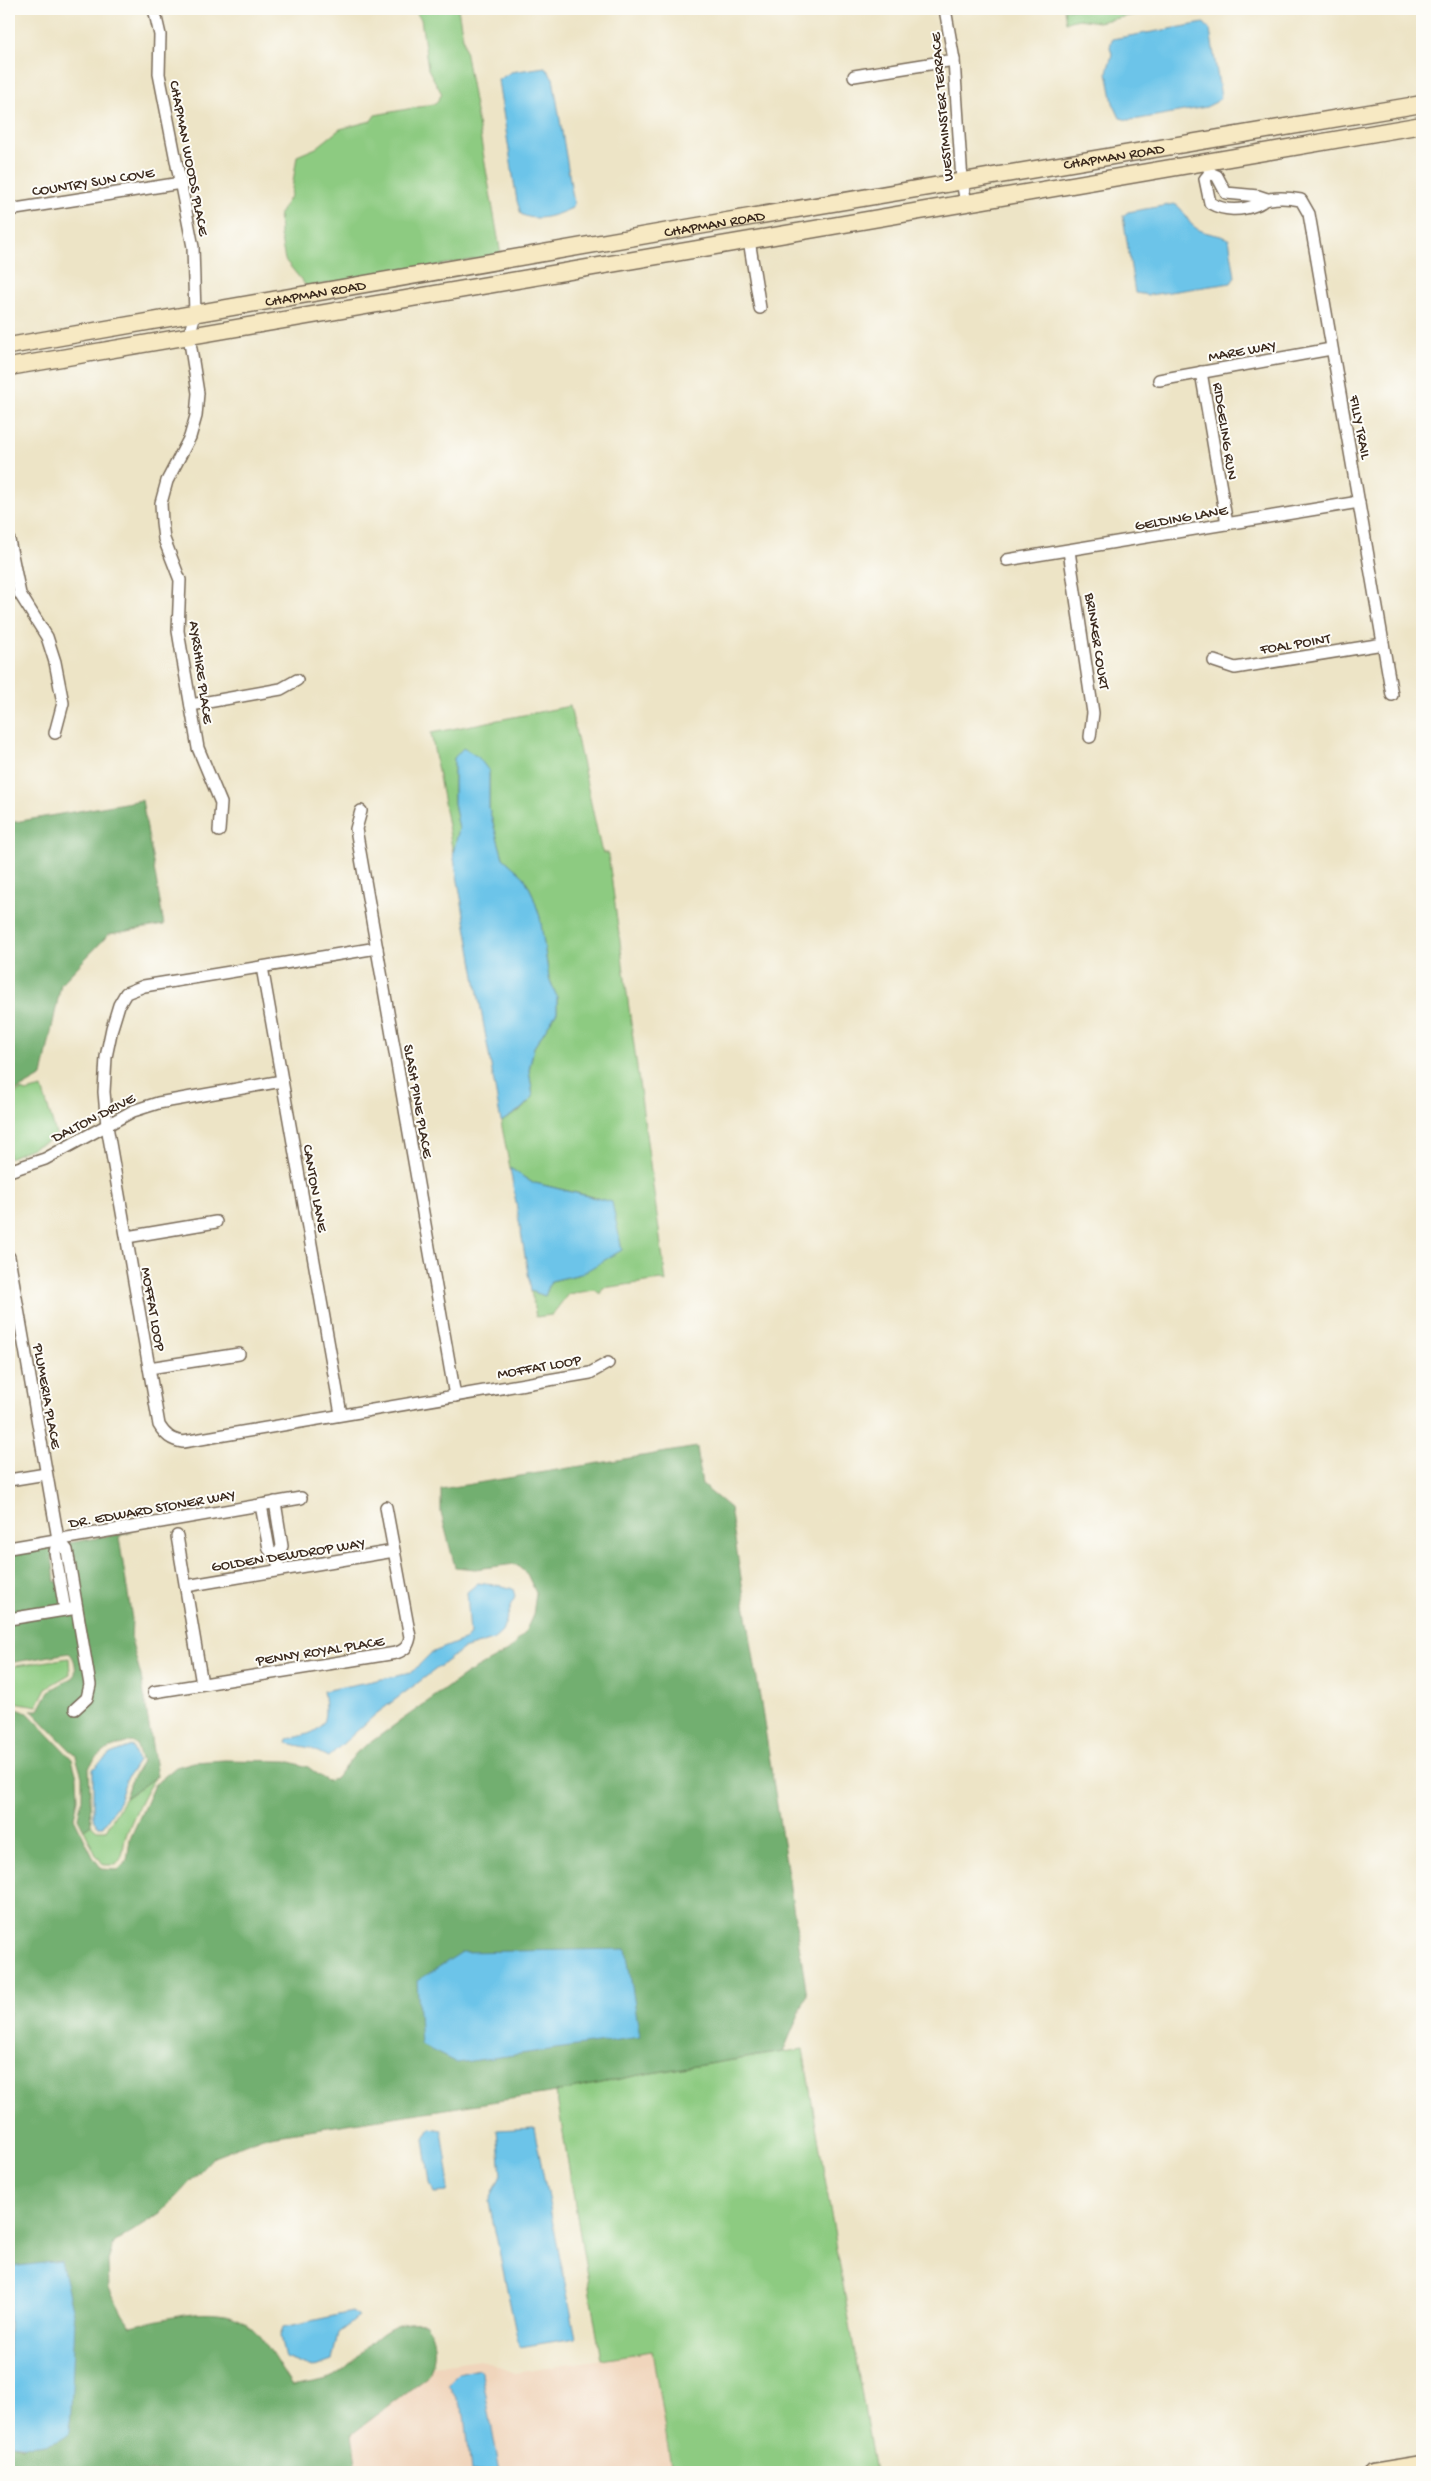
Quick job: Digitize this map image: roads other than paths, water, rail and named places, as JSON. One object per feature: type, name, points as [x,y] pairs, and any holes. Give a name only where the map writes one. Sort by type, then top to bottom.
[{"type":"street","name":"CHAPMAN WOODS PLACE","points":[[154,9],[160,35],[158,74],[181,183],[192,247],[195,314]]},
{"type":"street","name":"WESTMINSTER TERRACE","points":[[945,9],[954,60],[962,181],[966,203]]},
{"type":"street","points":[[854,76],[954,60]]},
{"type":"street","name":"CHAPMAN ROAD","points":[[9,346],[962,181],[1422,104]]},
{"type":"street","name":"CHAPMAN ROAD","points":[[9,367],[966,203],[1208,167],[1422,125]]},
{"type":"street","points":[[1208,167],[1217,176],[1226,193]]},
{"type":"street","points":[[1208,167],[1205,179],[1210,203]]},
{"type":"street","name":"COUNTRY SUN COVE","points":[[9,210],[181,183]]},
{"type":"street","points":[[1210,203],[1226,193],[1258,196],[1267,199]]},
{"type":"street","name":"FILLY TRAIL","points":[[1267,199],[1287,198],[1301,200],[1309,214],[1392,695]]},
{"type":"street","points":[[1210,203],[1229,210],[1255,206],[1267,199]]},
{"type":"street","points":[[749,240],[760,308]]},
{"type":"street","points":[[581,247],[585,268]]},
{"type":"street","name":"AYRSHIRE PLACE","points":[[195,314],[189,336],[198,393],[196,416],[190,437],[166,482],[161,503],[164,539],[180,580],[178,631],[198,748],[221,803],[219,831]]},
{"type":"street","name":"MARE WAY","points":[[1159,380],[1331,350]]},
{"type":"street","name":"RIDGELING RUN","points":[[1201,372],[1227,524]]},
{"type":"street","name":"GELDING LANE","points":[[1007,560],[1359,502]]},
{"type":"street","points":[[9,540],[20,594],[47,637],[56,662],[63,704],[55,733]]},
{"type":"street","name":"BRINKER COURT","points":[[1069,551],[1093,713],[1090,737]]},
{"type":"street","name":"FOAL POINT","points":[[1214,661],[1235,668],[1383,644]]},
{"type":"street","points":[[191,704],[281,689],[297,680]]},
{"type":"street","name":"SLASH PINE PLACE","points":[[361,811],[356,829],[454,1396]]},
{"type":"street","name":"MOFFAT LOOP","points":[[377,948],[144,986],[126,993],[119,1005],[106,1057],[104,1092],[107,1126],[159,1425],[163,1432],[173,1440],[183,1442],[590,1373],[608,1362]]},
{"type":"street","name":"CANTON LANE","points":[[262,967],[341,1414]]},
{"type":"street","name":"DALTON DRIVE","points":[[9,1171],[44,1159],[133,1112],[158,1103],[282,1081]]},
{"type":"street","points":[[127,1237],[216,1222]]},
{"type":"street","name":"PLUMERIA PLACE","points":[[9,1257],[13,1307],[58,1539]]},
{"type":"street","points":[[149,1368],[239,1354]]},
{"type":"street","points":[[9,1480],[46,1474]]},
{"type":"street","name":"DR. EDWARD STONER WAY","points":[[9,1548],[301,1498]]},
{"type":"street","points":[[275,1502],[282,1546],[278,1558],[279,1570]]},
{"type":"street","points":[[261,1505],[269,1549],[278,1558]]},
{"type":"street","name":"PENNY ROYAL PLACE","points":[[154,1692],[396,1653],[404,1650],[408,1645],[410,1637],[386,1507]]},
{"type":"street","points":[[266,1530],[279,1528]]},
{"type":"street","points":[[177,1536],[202,1684]]},
{"type":"street","points":[[58,1539],[67,1550],[90,1685],[87,1698],[76,1709]]},
{"type":"street","points":[[58,1539],[54,1552],[65,1610]]},
{"type":"street","points":[[268,1543],[281,1541]]},
{"type":"street","name":"GOLDEN DEWDROP WAY","points":[[186,1586],[394,1551]]},
{"type":"street","points":[[59,1575],[71,1573]]},
{"type":"street","points":[[9,1619],[77,1608]]},
{"type":"street","points":[[1373,2472],[1422,2464]]},
{"type":"water","points":[[1204,23],[1210,30],[1221,97],[1206,107],[1139,119],[1128,120],[1120,118],[1113,103],[1107,72],[1112,54],[1110,47],[1112,39]]},
{"type":"water","points":[[545,67],[553,78],[574,204],[572,208],[560,213],[533,218],[521,214],[517,201],[498,80],[511,72]]},
{"type":"water","points":[[1174,204],[1180,208],[1196,228],[1229,239],[1235,277],[1231,283],[1149,295],[1135,293],[1123,216],[1128,212]]},
{"type":"water","points":[[463,748],[478,757],[489,771],[489,809],[503,858],[524,877],[532,893],[540,917],[549,978],[557,997],[557,1012],[534,1047],[529,1070],[533,1097],[521,1109],[501,1122],[453,853],[459,829],[454,803],[454,758]]},
{"type":"water","points":[[510,1168],[531,1182],[612,1202],[622,1250],[581,1274],[551,1281],[545,1296],[531,1291]]},
{"type":"water","points":[[478,1583],[513,1589],[515,1596],[502,1632],[493,1640],[463,1649],[376,1714],[328,1757],[310,1748],[287,1743],[288,1739],[309,1734],[316,1730],[324,1721],[325,1703],[323,1691],[411,1673],[431,1653],[466,1639],[470,1634],[467,1592]]},
{"type":"water","points":[[132,1746],[138,1761],[126,1780],[119,1802],[103,1826],[98,1826],[94,1821],[93,1815],[93,1769],[110,1754]]},
{"type":"water","points":[[626,1949],[640,2037],[457,2063],[421,2045],[417,1981],[462,1952]]},
{"type":"water","points":[[430,2128],[442,2130],[449,2179],[447,2192],[434,2193],[430,2183],[424,2139]]},
{"type":"water","points":[[534,2128],[576,2338],[519,2347],[489,2202],[501,2175],[497,2130]]},
{"type":"water","points":[[61,2261],[75,2322],[70,2432],[64,2437],[41,2445],[16,2445],[9,2443],[9,2267]]},
{"type":"water","points":[[352,2312],[359,2317],[338,2333],[332,2361],[312,2368],[285,2358],[280,2336],[283,2327]]},
{"type":"water","points":[[479,2369],[482,2374],[500,2472],[471,2472],[465,2414],[448,2384],[458,2374]]}]
